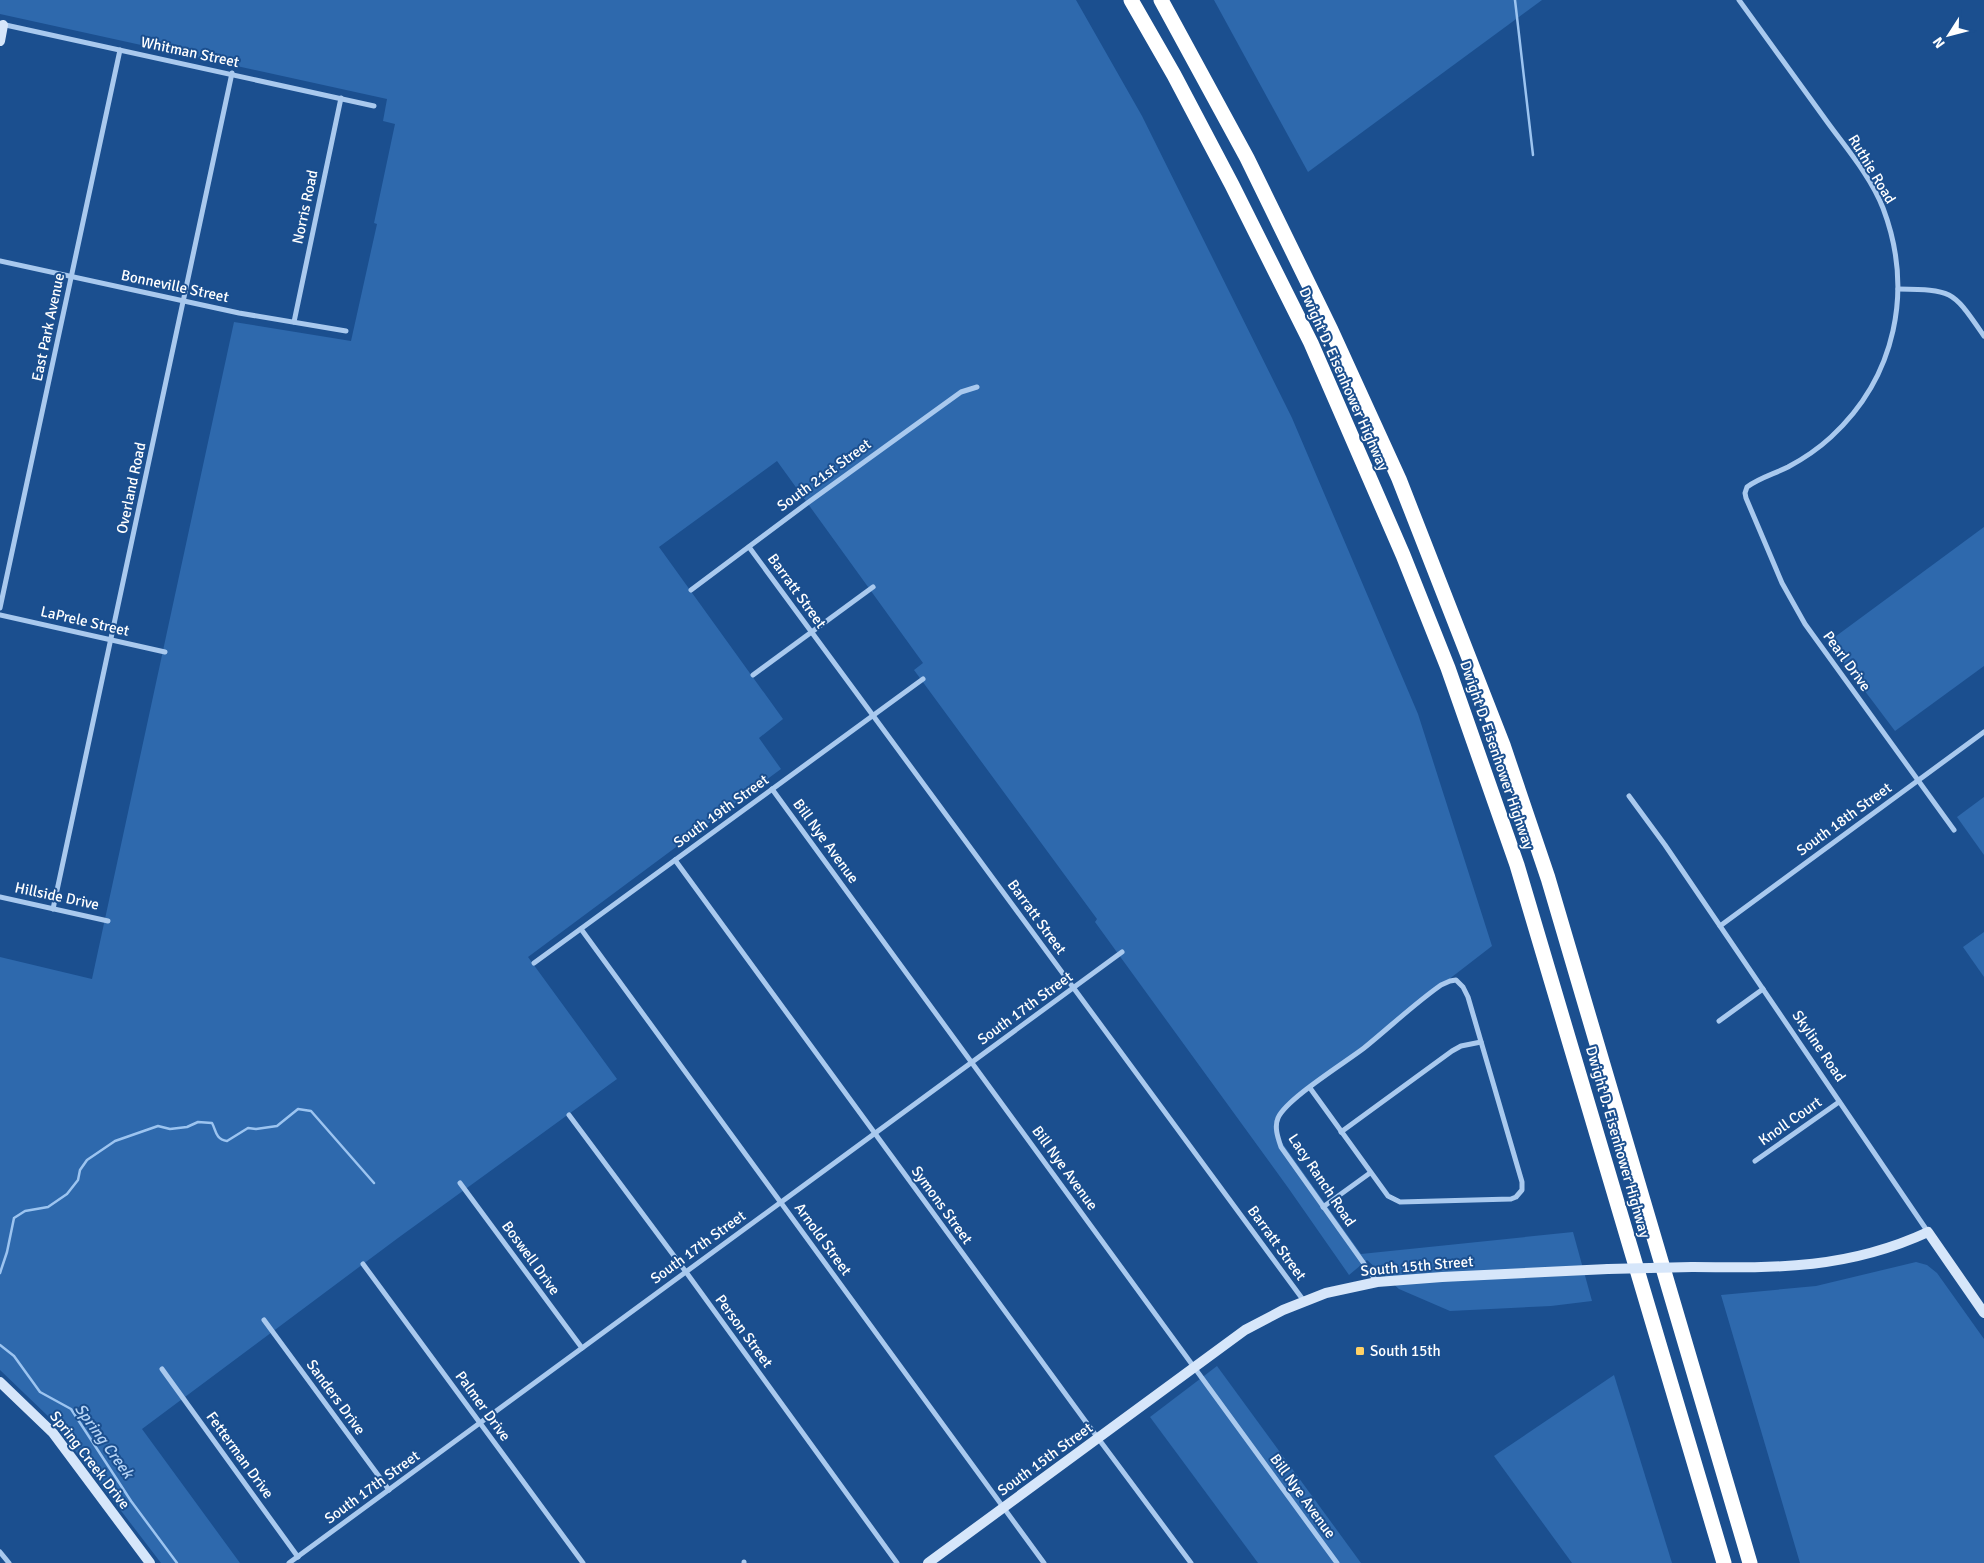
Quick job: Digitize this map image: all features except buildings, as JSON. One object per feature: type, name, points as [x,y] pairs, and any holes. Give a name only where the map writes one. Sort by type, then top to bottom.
[{"type":"highway","name":"Dwight D. Eisenhower Highway","points":[[1132,0],[1232,185],[1311,343],[1403,555],[1448,668],[1517,865],[1724,1563]]},
{"type":"highway","name":"Dwight D. Eisenhower Highway","points":[[1161,0],[1247,158],[1332,330],[1399,479],[1503,745],[1548,878],[1750,1563]]},
{"type":"main road","points":[[0,40],[2,24]]},
{"type":"main road","name":"South 15th Street","points":[[928,1563],[1245,1330],[1326,1293],[1377,1282],[1442,1277],[1608,1269],[1692,1267],[1777,1268],[1841,1261],[1885,1250],[1928,1232]]},
{"type":"main road","name":"Skyline Road","points":[[1928,1232],[1984,1313]]},
{"type":"main road","name":"Spring Creek Drive","points":[[0,1382],[52,1434],[150,1563]]},
{"type":"street","name":"Ruthie Road","points":[[1739,0],[1845,146],[1875,192],[1889,226],[1895,257],[1898,289],[1892,341],[1881,370],[1862,402],[1831,437],[1815,450],[1788,467],[1747,487],[1745,493]]},
{"type":"street","name":"Whitman Street","points":[[2,24],[232,73],[374,106]]},
{"type":"street","name":"East Park Avenue","points":[[0,608],[120,50]]},
{"type":"street","name":"Overland Road","points":[[52,909],[232,73]]},
{"type":"street","name":"Norris Road","points":[[294,322],[341,98]]},
{"type":"street","name":"Bonneville Street","points":[[0,261],[184,301],[346,331]]},
{"type":"street","points":[[1898,289],[1940,290],[1950,294],[1966,310],[1984,336]]},
{"type":"street","name":"South 21st Street","points":[[691,590],[813,498],[960,392],[976,387]]},
{"type":"street","name":"Pearl Drive","points":[[1745,493],[1752,514],[1797,612],[1954,830]]},
{"type":"street","name":"Barratt Street","points":[[749,547],[1304,1302]]},
{"type":"street","points":[[754,675],[872,587]]},
{"type":"street","name":"LaPrele Street","points":[[0,615],[165,652]]},
{"type":"street","name":"South 19th Street","points":[[534,963],[922,679]]},
{"type":"street","name":"South 18th Street","points":[[1720,926],[1984,732]]},
{"type":"street","name":"Bill Nye Avenue","points":[[772,789],[1337,1563]]},
{"type":"street","name":"Skyline Road","points":[[1629,796],[1720,926],[1928,1232]]},
{"type":"street","name":"Symons Street","points":[[675,860],[874,1134],[1191,1563]]},
{"type":"street","name":"Hillside Drive","points":[[0,897],[108,921]]},
{"type":"street","name":"Arnold Street","points":[[581,929],[1044,1563]]},
{"type":"street","name":"South 17th Street","points":[[289,1563],[1122,952]]},
{"type":"street","name":"Lacy Ranch Road","points":[[1377,1282],[1281,1147],[1276,1127],[1278,1118],[1283,1110],[1310,1088],[1441,985],[1450,980],[1456,980],[1468,997],[1481,1042]]},
{"type":"street","points":[[1719,1021],[1763,989]]},
{"type":"street","points":[[1310,1088],[1341,1132],[1370,1173],[1388,1196],[1400,1202],[1511,1199],[1520,1194],[1522,1190],[1522,1182],[1481,1042],[1461,1046],[1452,1051],[1341,1132]]},
{"type":"street","name":"Knoll Court","points":[[1755,1161],[1839,1102]]},
{"type":"street","name":"Person Street","points":[[569,1115],[686,1272],[897,1563]]},
{"type":"street","points":[[1324,1207],[1370,1173]]},
{"type":"street","name":"Boswell Drive","points":[[460,1183],[582,1348]]},
{"type":"street","name":"Palmer Drive","points":[[363,1264],[583,1563]]},
{"type":"street","name":"Sanders Drive","points":[[264,1320],[389,1490]]},
{"type":"street","name":"Fetterman Drive","points":[[162,1369],[298,1556]]},
{"type":"street","points":[[0,1552],[9,1563]]},
{"type":"shaded area","points":[[0,0],[1076,0],[1142,116],[1292,418],[1418,714],[1492,946],[1294,1099],[1278,1118],[1278,1137],[1361,1254],[1573,1232],[1592,1301],[1551,1306],[1450,1311],[1399,1289],[1367,1260],[1349,1275],[1289,1189],[1095,922],[1097,919],[914,670],[923,663],[777,461],[659,547],[783,719],[759,738],[781,769],[528,957],[617,1079],[398,1238],[142,1429],[240,1563],[161,1563],[50,1418],[0,1370],[0,957],[92,979],[234,322],[351,341],[377,224],[374,223],[395,124],[383,121],[387,99],[0,14]]},
{"type":"shaded area","points":[[1214,0],[1542,0],[1308,172]]},
{"type":"shaded area","points":[[1984,527],[1984,666],[1895,731],[1828,642]]},
{"type":"shaded area","points":[[1984,797],[1984,855],[1957,817]]},
{"type":"shaded area","points":[[1984,932],[1984,977],[1963,947]]},
{"type":"shaded area","points":[[1916,1262],[1927,1265],[1937,1273],[1984,1339],[1984,1563],[1800,1563],[1721,1295],[1816,1286]]},
{"type":"shaded area","points":[[1217,1366],[1361,1563],[1258,1563],[1150,1417]]},
{"type":"shaded area","points":[[1614,1375],[1672,1563],[1572,1563],[1494,1456]]},
{"type":"waterway","points":[[1515,0],[1533,155]]},
{"type":"waterway","points":[[0,1273],[7,1252],[14,1218],[25,1211],[48,1207],[67,1194],[78,1180],[80,1170],[87,1160],[115,1141],[158,1126],[170,1129],[187,1127],[198,1122],[212,1123],[216,1134],[227,1141],[248,1128],[256,1129],[277,1126],[298,1109],[311,1111],[374,1183]]},
{"type":"waterway","name":"Spring Creek","points":[[0,1345],[14,1356],[40,1392],[71,1409],[131,1501],[177,1563]]},
{"type":"place","name":"South 15th","points":[[1360,1351]]}]
